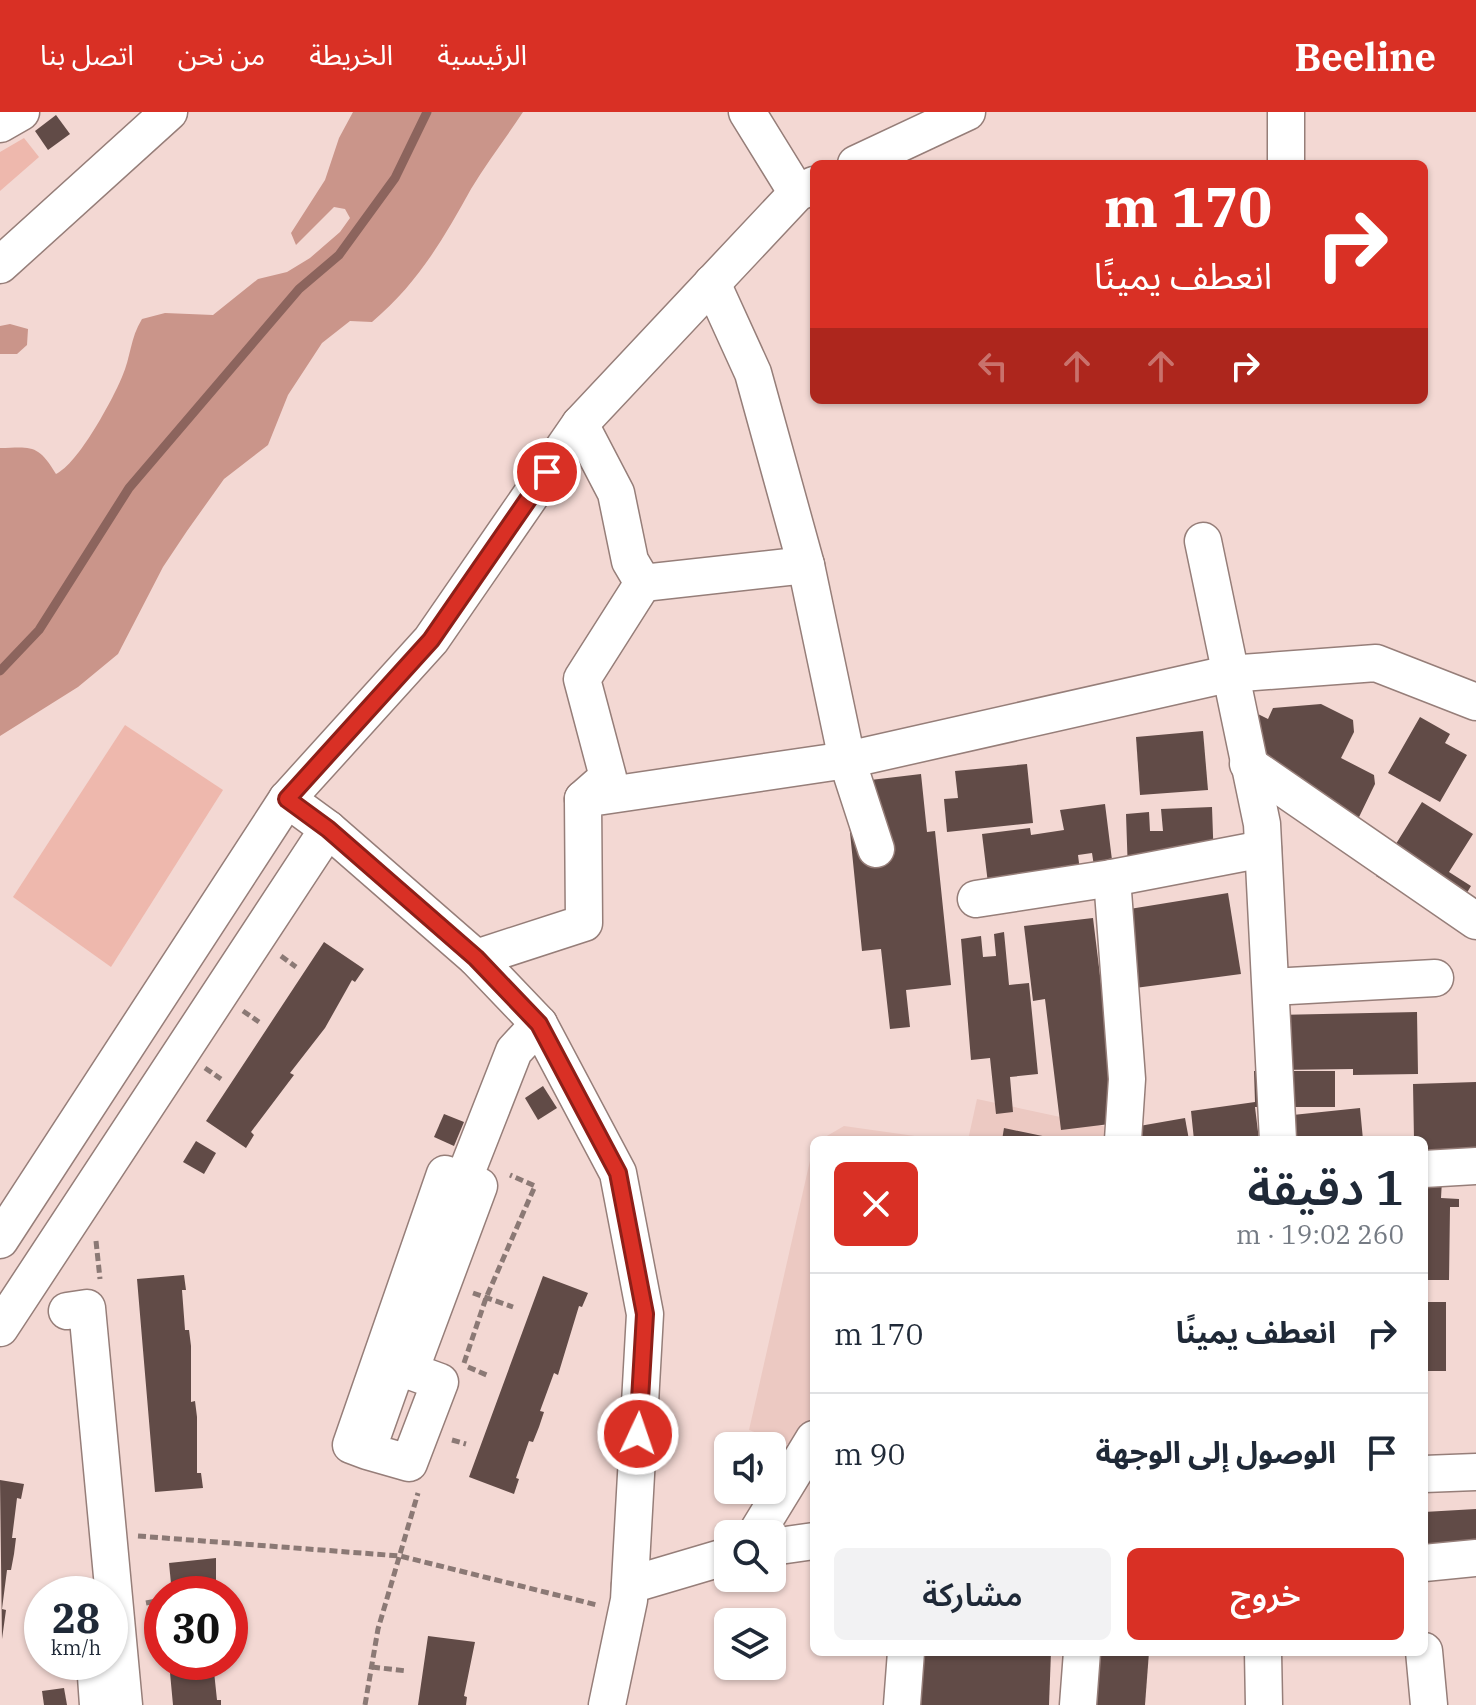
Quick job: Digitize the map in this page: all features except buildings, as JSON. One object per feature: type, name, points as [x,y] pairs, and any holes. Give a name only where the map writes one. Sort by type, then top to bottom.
[{"type":"street","points":[[0,124],[21,112]]},
{"type":"street","points":[[0,265],[169,112]]},
{"type":"street","points":[[0,1240],[287,799],[431,640],[580,424],[805,189],[747,112]]},
{"type":"street","points":[[865,160],[967,112]]},
{"type":"street","points":[[1286,112],[1286,160]]},
{"type":"street","points":[[712,283],[753,373],[806,565],[847,760],[876,849]]},
{"type":"street","points":[[580,424],[616,493],[630,561],[643,583]]},
{"type":"street","points":[[1203,541],[1228,674],[1262,824],[1278,1136]]},
{"type":"street","points":[[643,583],[806,565]]},
{"type":"street","points":[[476,958],[584,923],[583,799],[608,777],[582,679],[643,583]]},
{"type":"street","points":[[583,799],[847,760],[1228,674],[1376,663],[1476,702]]},
{"type":"street","points":[[1248,764],[1476,921]]},
{"type":"street","points":[[287,799],[328,829],[476,958],[539,1024],[618,1173],[645,1314],[629,1599],[607,1705]]},
{"type":"street","points":[[0,1328],[328,829]]},
{"type":"street","points":[[976,899],[1112,878],[1263,849]]},
{"type":"street","points":[[1112,878],[1127,1079],[1123,1136]]},
{"type":"street","points":[[1271,987],[1435,978]]},
{"type":"street","points":[[463,1181],[479,1186],[410,1371],[440,1382],[409,1463],[367,1451],[463,1181],[514,1051],[539,1024]]},
{"type":"street","points":[[1428,1169],[1476,1166]]},
{"type":"street","points":[[63,1268],[88,1576]]},
{"type":"street","points":[[67,1311],[87,1308],[124,1705]]},
{"type":"street","points":[[765,1520],[810,1446]]},
{"type":"street","points":[[1428,1474],[1476,1472]]},
{"type":"street","points":[[786,1545],[810,1542]]},
{"type":"street","points":[[1428,1563],[1476,1558]]},
{"type":"street","points":[[629,1599],[714,1562]]},
{"type":"street","points":[[902,1705],[906,1656]]},
{"type":"street","points":[[1078,1705],[1082,1656]]},
{"type":"street","points":[[1263,1656],[1264,1705]]},
{"type":"street","points":[[1424,1656],[1429,1705]]},
{"type":"street","points":[[96,1680],[98,1705]]},
{"type":"path","points":[[94,1227],[101,1282]]},
{"type":"path","points":[[443,1283],[513,1307]]},
{"type":"path","points":[[129,1535],[400,1556],[629,1599]]},
{"type":"path","points":[[372,1667],[407,1671]]},
{"type":"shaded area","points":[[353,112],[523,112],[477,179],[439,243],[403,292],[372,322],[350,321],[322,343],[288,395],[268,445],[224,479],[163,567],[118,654],[78,687],[0,736],[0,448],[33,449],[44,457],[56,474],[74,458],[103,416],[122,377],[142,319],[165,313],[213,315],[258,279],[287,272],[310,258],[340,232],[350,218],[345,209],[334,207],[296,245],[291,233],[325,180],[339,138]]},
{"type":"shaded area","points":[[24,138],[39,157],[0,191],[0,152]]},
{"type":"shaded area","points":[[10,324],[28,329],[27,345],[17,354],[0,354],[0,326]]},
{"type":"shaded area","points":[[125,725],[223,790],[111,967],[13,897]]},
{"type":"shaded area","points":[[977,1099],[1107,1127],[1107,1136],[969,1136]]},
{"type":"shaded area","points":[[844,1126],[915,1136],[827,1136]]},
{"type":"shaded area","points":[[810,1161],[810,1453],[786,1444],[786,1432],[749,1430]]},
{"type":"waterway","points":[[0,671],[39,630],[129,488],[299,289],[339,255],[395,178],[427,112]]},
{"type":"route","points":[[547,472],[431,640],[287,799],[328,829],[476,958],[539,1024],[618,1173],[645,1314],[638,1434]]}]
